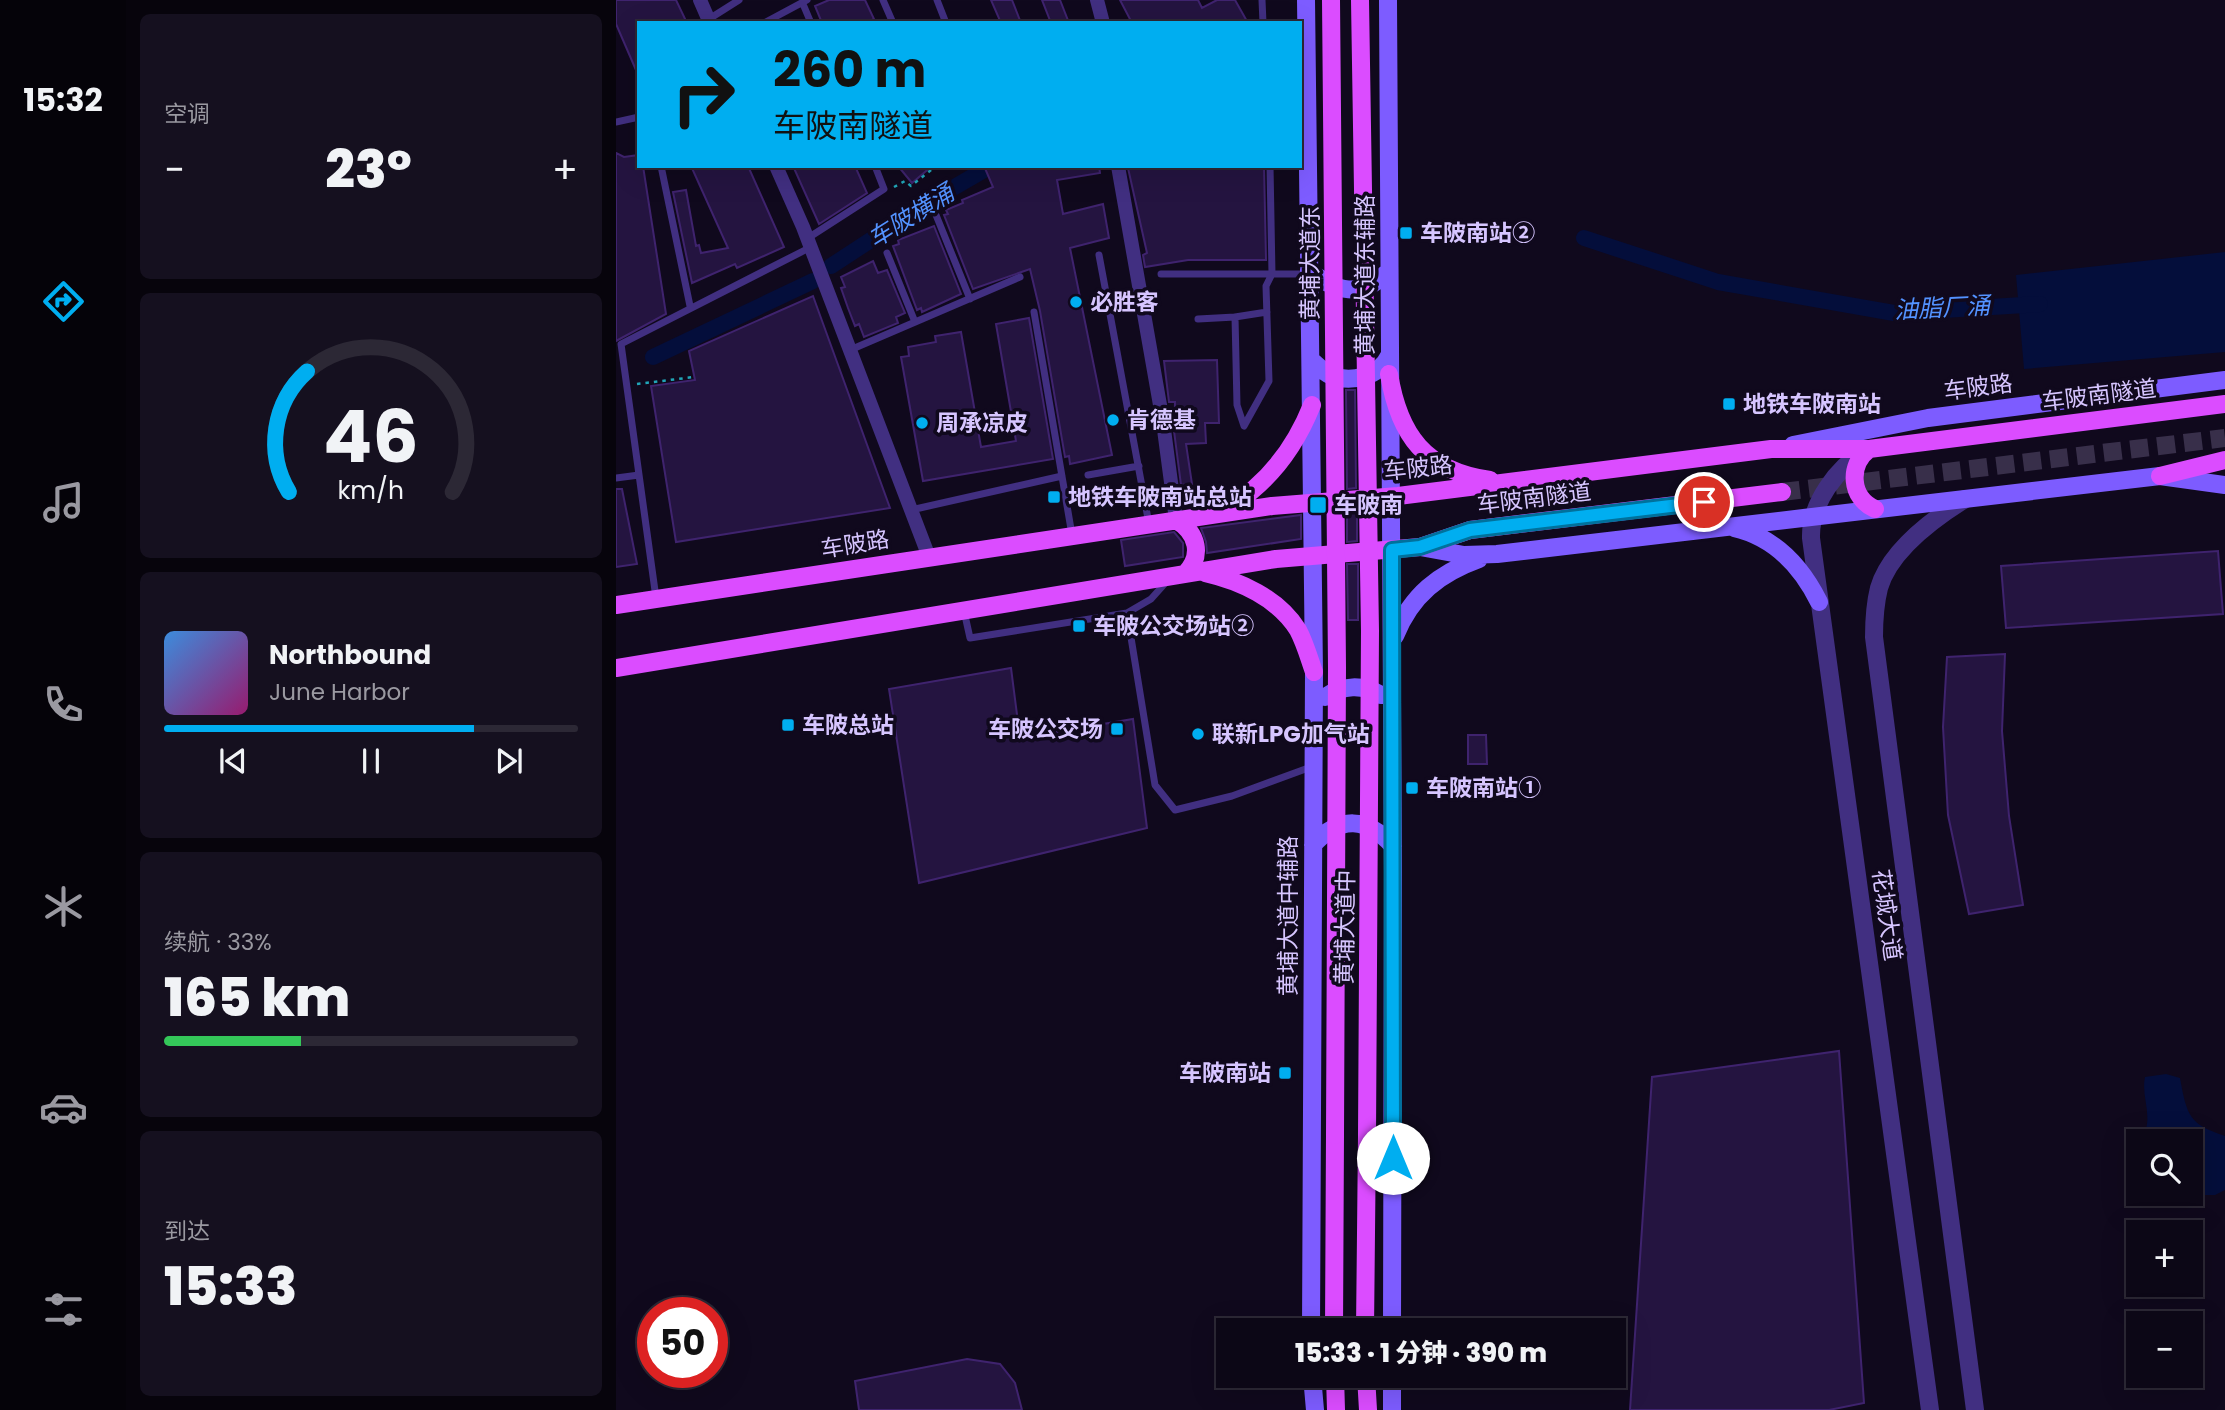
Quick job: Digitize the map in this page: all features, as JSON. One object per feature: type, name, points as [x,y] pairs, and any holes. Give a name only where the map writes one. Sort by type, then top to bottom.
[{"type":"main road","points":[[1306,0],[1303,56],[1312,360],[1311,503]]},
{"type":"main road","name":"黄埔大道东","points":[[1331,0],[1336,527]]},
{"type":"main road","name":"黄埔大道中","points":[[1360,0],[1369,524],[1370,860],[1365,1318]]},
{"type":"main road","name":"黄埔大道东辅路","points":[[1388,0],[1392,550]]},
{"type":"main road","points":[[1309,272],[1328,284],[1346,289],[1371,286],[1388,272]]},
{"type":"main road","points":[[1312,360],[1331,376],[1351,377],[1378,371],[1385,366],[1389,356]]},
{"type":"main road","points":[[1389,374],[1399,418],[1410,438],[1426,454],[1464,474],[1507,482]]},
{"type":"main road","name":"车陂路","points":[[616,605],[1177,520],[1311,503],[1392,497],[1771,449],[1928,418],[2225,380]]},
{"type":"main road","name":"车陂南隧道","points":[[1771,449],[1869,449],[2225,404]]},
{"type":"main road","points":[[1215,515],[1249,493],[1275,469],[1301,432],[1312,405]]},
{"type":"main road","points":[[1869,449],[1859,459],[1854,482],[1861,498],[1875,509]]},
{"type":"main road","points":[[616,668],[1312,555],[1420,547],[1464,555],[1497,554],[2160,476],[2225,460]]},
{"type":"main road","points":[[2160,476],[2225,485]]},
{"type":"main road","name":"车陂南隧道","points":[[1420,547],[1470,530],[1782,492]]},
{"type":"main road","name":"黄埔大道中辅路","points":[[1311,503],[1314,672],[1311,1318]]},
{"type":"main road","points":[[1177,520],[1189,530],[1196,544],[1195,561],[1185,574]]},
{"type":"main road","points":[[1727,526],[1750,533],[1783,553],[1805,576],[1819,602]]},
{"type":"main road","name":"黄埔大道中","points":[[1335,1318],[1336,527]]},
{"type":"main road","points":[[1392,550],[1392,1318]]},
{"type":"main road","points":[[1392,646],[1408,608],[1430,584],[1458,567],[1497,554]]},
{"type":"main road","points":[[1185,574],[1241,584],[1272,603],[1297,629],[1314,672]]},
{"type":"main road","points":[[1314,709],[1333,692],[1353,687],[1377,692],[1392,708]]},
{"type":"main road","points":[[1313,845],[1330,829],[1354,823],[1377,830],[1393,846]]},
{"type":"main road","points":[[1313,1388],[1315,1410]]},
{"type":"main road","points":[[1335,1388],[1336,1410]]},
{"type":"main road","points":[[1367,1388],[1368,1410]]},
{"type":"main road","points":[[1391,1410],[1392,1388]]},
{"type":"street","points":[[700,0],[710,21]]},
{"type":"street","points":[[1097,0],[1102,21]]},
{"type":"street","points":[[777,168],[809,242],[929,557]]},
{"type":"street","points":[[1118,168],[1163,422],[1177,520]]},
{"type":"street","points":[[1812,516],[1820,499],[1836,478],[1855,458],[1869,449]]},
{"type":"street","name":"花城大道","points":[[1965,499],[1922,530],[1888,569],[1876,600],[1874,637],[1975,1410]]},
{"type":"street","name":"花城大道","points":[[1812,516],[1811,538],[1819,602],[1930,1410]]},
{"type":"lane","points":[[710,21],[739,0]]},
{"type":"lane","points":[[883,0],[892,21]]},
{"type":"lane","points":[[937,0],[945,21]]},
{"type":"lane","points":[[1262,0],[1263,21]]},
{"type":"lane","points":[[768,21],[805,2],[810,21]]},
{"type":"lane","points":[[616,122],[637,117]]},
{"type":"lane","points":[[661,168],[690,306]]},
{"type":"lane","points":[[656,598],[619,345],[809,242],[884,189],[876,168]]},
{"type":"lane","points":[[1235,317],[1237,405],[1244,426],[1269,381],[1266,286],[1272,274],[1270,168]]},
{"type":"lane","points":[[936,215],[970,299]]},
{"type":"lane","points":[[887,253],[915,321]]},
{"type":"lane","points":[[1099,255],[1149,524]]},
{"type":"lane","points":[[1161,274],[1309,272]]},
{"type":"lane","points":[[850,350],[1020,277]]},
{"type":"lane","points":[[1034,312],[1072,536]]},
{"type":"lane","points":[[1198,319],[1267,312]]},
{"type":"lane","points":[[1088,475],[1139,466]]},
{"type":"lane","points":[[616,478],[639,475]]},
{"type":"lane","points":[[911,510],[1062,476]]},
{"type":"lane","points":[[964,611],[970,638],[1126,613],[1151,599],[1185,574]]},
{"type":"lane","points":[[1126,613],[1155,785],[1175,810],[1231,796],[1314,766]]},
{"type":"path","points":[[627,386],[694,377]]},
{"type":"shaded area","points":[[2225,252],[2225,352],[2024,369],[2016,275]]},
{"type":"shaded area","points":[[2166,1074],[2180,1078],[2192,1117],[2204,1127],[2225,1136],[2225,1190],[2215,1195],[2203,1195],[2203,1129],[2146,1129],[2145,1077]]},
{"type":"building","points":[[616,0],[676,0],[686,21],[637,21],[637,72],[616,24]]},
{"type":"building","points":[[829,0],[865,0],[874,19],[821,21],[815,6]]},
{"type":"building","points":[[991,0],[1012,0],[1020,21],[1000,21]]},
{"type":"building","points":[[1042,0],[1060,0],[1068,21],[1050,21]]},
{"type":"building","points":[[1120,0],[1198,0],[1202,8],[1217,0],[1235,0],[1247,21],[1131,21]]},
{"type":"building","points":[[616,153],[624,157],[637,155],[637,168],[643,168],[666,314],[616,341]]},
{"type":"building","points":[[692,168],[749,168],[784,247],[737,268],[735,264],[692,283],[673,192],[686,190],[696,246],[699,245],[701,253],[728,248]]},
{"type":"building","points":[[794,168],[856,168],[867,193],[819,224]]},
{"type":"building","points":[[900,168],[930,168],[912,183]]},
{"type":"building","points":[[985,168],[1099,168],[1100,173],[1057,180],[1063,214],[1103,204],[1109,238],[1070,248],[1112,455],[1070,464],[1069,456],[1065,457],[1040,311],[1030,269],[973,289],[944,215],[948,214],[946,210],[963,203],[962,200],[993,187]]},
{"type":"building","points":[[1128,168],[1264,168],[1266,260],[1188,260],[1145,267],[1143,255],[1147,253]]},
{"type":"building","points":[[934,226],[961,294],[922,312],[921,308],[917,310],[893,246],[899,244],[898,240]]},
{"type":"building","points":[[873,261],[878,273],[887,270],[905,313],[896,317],[898,323],[864,337],[859,324],[855,326],[848,308],[841,288],[845,287],[841,277]]},
{"type":"building","points":[[813,296],[890,508],[676,542],[651,386],[695,380],[689,351]]},
{"type":"building","points":[[1029,318],[1053,459],[923,481],[901,357],[909,356],[908,347],[936,342],[935,336],[961,332],[981,447],[1016,441],[996,324]]},
{"type":"building","points":[[1217,360],[1219,423],[1205,423],[1206,443],[1186,444],[1192,484],[1181,485],[1174,431],[1175,402],[1169,402],[1164,361]]},
{"type":"building","points":[[1346,390],[1355,390],[1356,488],[1347,489]]},
{"type":"building","points":[[616,489],[622,489],[637,564],[616,567]]},
{"type":"building","points":[[1347,511],[1357,511],[1357,541],[1347,542]]},
{"type":"building","points":[[1301,515],[1301,539],[1207,553],[1201,528]]},
{"type":"building","points":[[1174,532],[1183,543],[1183,557],[1125,566],[1121,540]]},
{"type":"building","points":[[2218,551],[2223,614],[2006,628],[2001,566]]},
{"type":"building","points":[[1347,564],[1358,564],[1358,620],[1348,620]]},
{"type":"building","points":[[2005,654],[2002,731],[2009,816],[2023,905],[1969,914],[1948,815],[1943,727],[1947,657]]},
{"type":"building","points":[[1011,668],[1020,738],[1133,719],[1147,828],[919,883],[889,689]]},
{"type":"building","points":[[1468,735],[1486,735],[1487,764],[1468,764]]},
{"type":"building","points":[[1839,1051],[1864,1403],[1829,1410],[1630,1410],[1652,1077]]},
{"type":"building","points":[[967,1359],[1000,1364],[1015,1383],[1022,1410],[859,1410],[855,1381]]},
{"type":"waterway","name":"车陂横涌","points":[[831,266],[932,200],[988,168]]},
{"type":"waterway","name":"油脂厂涌","points":[[1584,238],[1718,282],[1894,313],[2040,304]]},
{"type":"waterway","name":"车陂横涌","points":[[653,357],[813,281]]},
{"type":"tunnel","points":[[1782,492],[2225,438]]},
{"type":"place","name":"车陂南站②","points":[[1406,233]]},
{"type":"place","name":"必胜客","points":[[1076,302]]},
{"type":"place","name":"地铁车陂南站","points":[[1729,404]]},
{"type":"place","name":"肯德基","points":[[1113,420]]},
{"type":"place","name":"周承凉皮","points":[[922,423]]},
{"type":"place","name":"地铁车陂南站总站","points":[[1054,497]]},
{"type":"place","name":"车陂南","points":[[1318,505]]},
{"type":"place","name":"车陂公交场站②","points":[[1079,626]]},
{"type":"place","name":"车陂总站","points":[[788,725]]},
{"type":"place","name":"车陂公交场","points":[[1117,729]]},
{"type":"place","name":"联新LPG加气站","points":[[1198,734]]},
{"type":"place","name":"车陂南站①","points":[[1412,788]]},
{"type":"place","name":"车陂南站","points":[[1285,1073]]},
{"type":"route","points":[[1393,1158],[1392,550],[1420,547],[1470,530],[1704,502]]}]
